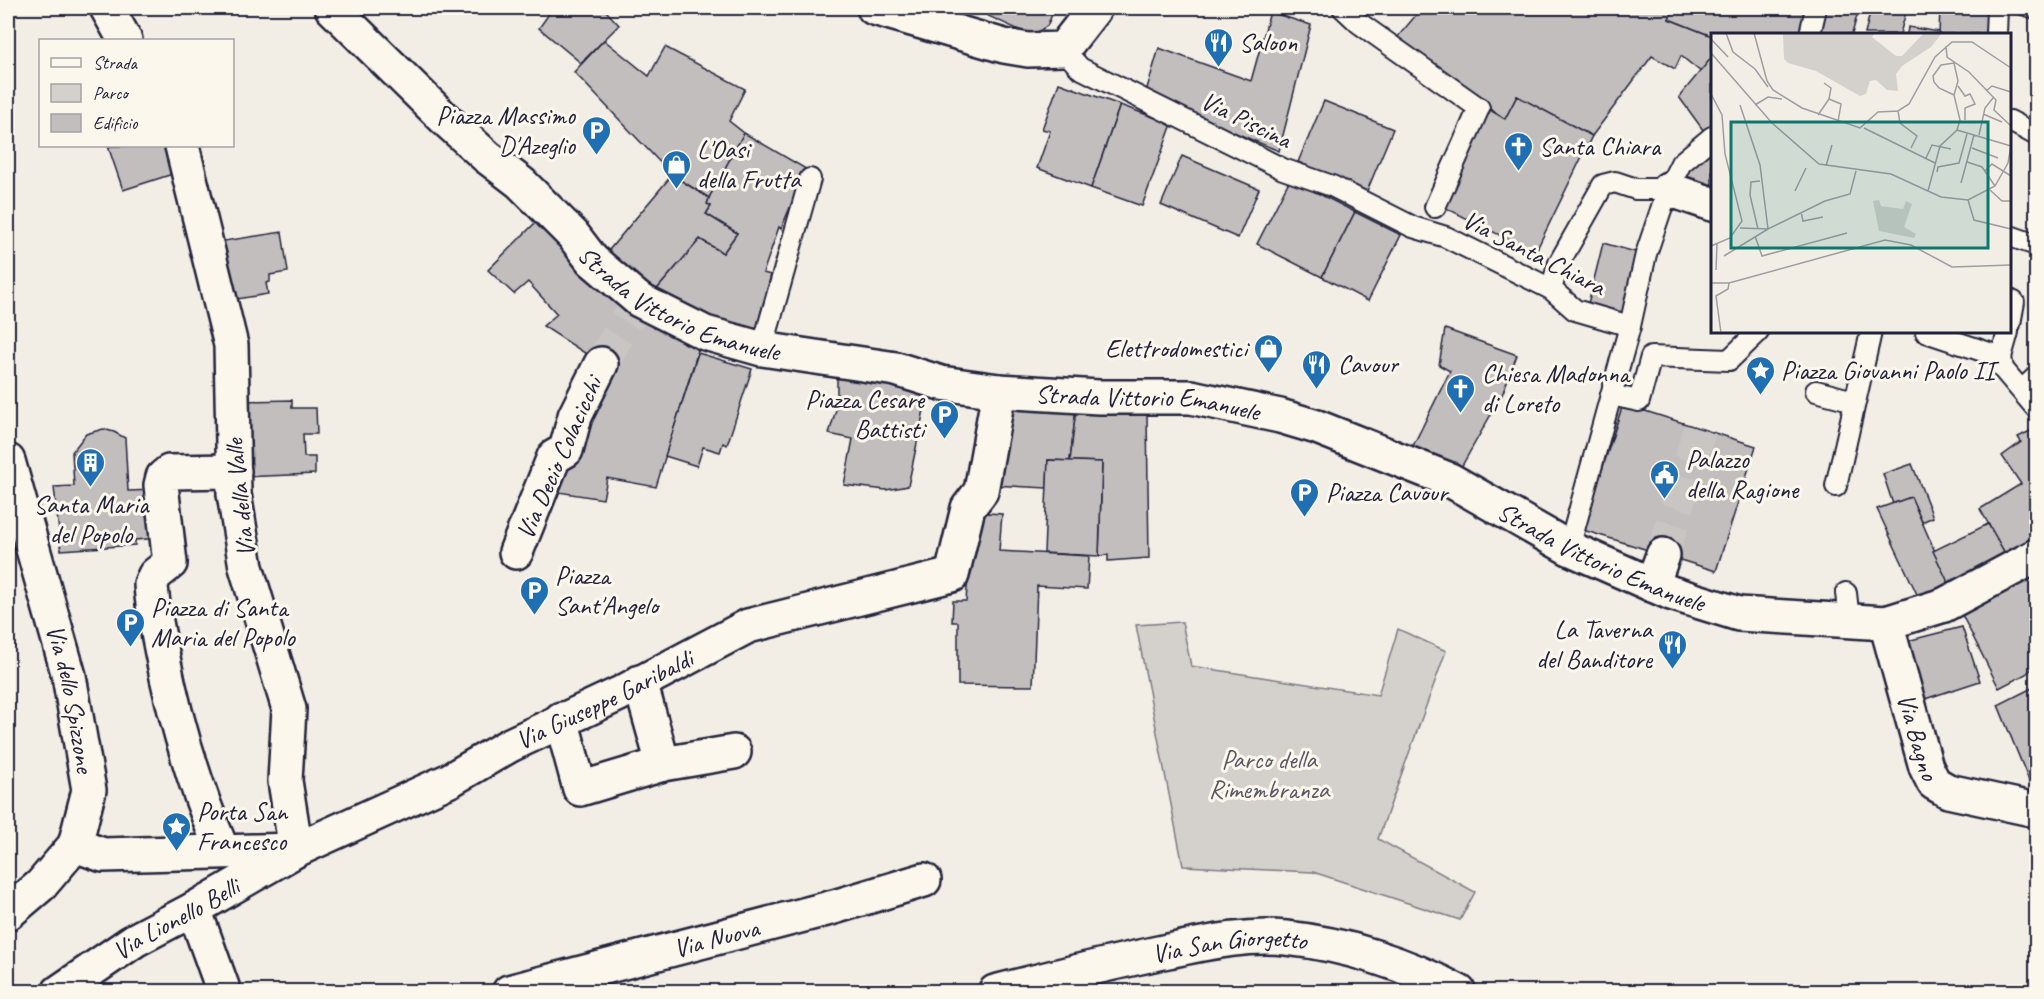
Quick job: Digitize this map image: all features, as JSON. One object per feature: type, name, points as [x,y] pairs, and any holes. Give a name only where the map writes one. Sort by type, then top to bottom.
[{"type":"street","points":[[107,8],[124,39]]},
{"type":"street","name":"Strada Vittorio Emanuele","points":[[332,8],[487,158],[521,183],[573,235],[592,260],[638,302],[705,333],[762,349],[896,369],[941,383],[999,391],[1099,397],[1191,397],[1280,416],[1317,427],[1450,480],[1569,548],[1652,585],[1739,614],[1848,606],[1886,623],[1944,605],[2037,556]]},
{"type":"street","points":[[874,8],[1005,46],[1028,50],[1063,49],[1095,8]]},
{"type":"street","name":"Via della Valle","points":[[182,147],[231,345],[234,494],[246,567],[289,709],[285,781],[296,850]]},
{"type":"street","points":[[1668,189],[1711,203]]},
{"type":"street","name":"Via Decio Colacicchi","points":[[516,552],[554,458],[566,450],[575,416],[601,364]]},
{"type":"street","name":"Via Giuseppe Garibaldi","points":[[75,845],[103,855],[222,850],[296,850],[450,780],[561,719],[640,682],[748,626],[952,575],[968,508],[981,491],[999,391]]},
{"type":"street","name":"Via dello Spizzone","points":[[8,461],[69,676],[89,790],[75,845],[41,885],[8,913]]},
{"type":"street","points":[[222,850],[199,798],[169,688],[151,584],[155,575],[170,563],[161,485],[163,477],[169,472],[234,471]]},
{"type":"street","points":[[1652,585],[1663,555]]},
{"type":"street","name":"Via Bagno","points":[[1886,623],[1926,766],[1934,783],[1948,791],[2037,810]]},
{"type":"street","points":[[640,682],[663,764]]},
{"type":"street","points":[[561,719],[580,789],[663,764],[734,752]]},
{"type":"street","name":"Via Lionello Belli","points":[[59,992],[135,940],[296,850]]},
{"type":"street","name":"Via Nuova","points":[[509,992],[834,907],[924,880]]},
{"type":"street","points":[[194,909],[224,992]]},
{"type":"street","name":"Via San Giorgetto","points":[[995,992],[1111,963],[1228,939],[1285,938],[1357,952],[1433,978],[1459,992]]},
{"type":"lane","points":[[1343,8],[1359,23],[1479,108],[1435,207]]},
{"type":"lane","points":[[1810,33],[1816,8]]},
{"type":"lane","points":[[1996,33],[1997,8]]},
{"type":"lane","name":"Via Piscina","points":[[1063,49],[1080,68],[1283,169],[1332,186],[1413,227]]},
{"type":"lane","points":[[2011,122],[2037,135]]},
{"type":"lane","points":[[1569,548],[1630,326],[1646,254],[1668,189],[1681,163],[1711,139]]},
{"type":"lane","points":[[762,349],[810,179]]},
{"type":"lane","points":[[1551,289],[1560,264],[1603,184],[1615,182],[1636,189],[1668,189]]},
{"type":"lane","name":"Via Santa Chiara","points":[[1413,227],[1446,237],[1551,289],[1575,310],[1630,326]]},
{"type":"lane","points":[[2011,237],[2037,245]]},
{"type":"lane","points":[[2011,300],[2014,302],[2011,318]]},
{"type":"lane","points":[[1611,395],[1639,401],[1651,357],[1729,360],[1757,333]]},
{"type":"lane","points":[[1836,486],[1871,333]]},
{"type":"lane","points":[[1929,333],[2001,357]]},
{"type":"lane","points":[[2008,333],[2001,357],[2003,369],[2030,383],[2037,408]]},
{"type":"lane","points":[[1816,391],[1854,401]]},
{"type":"green space","name":"Parco della Rimembranza","points":[[1182,622],[1191,666],[1378,695],[1398,629],[1446,651],[1378,839],[1475,892],[1460,920],[1313,872],[1183,866],[1136,625]]},
{"type":"building","points":[[553,8],[608,8],[606,11],[619,25],[581,63],[539,28]]},
{"type":"building","points":[[980,8],[1055,8],[1047,26],[1036,33],[1026,33],[986,15]]},
{"type":"building","points":[[1422,8],[1674,8],[1669,19],[1711,36],[1711,58],[1701,72],[1681,56],[1675,69],[1652,56],[1592,136],[1517,96],[1505,119],[1395,40]]},
{"type":"building","points":[[1674,8],[1807,8],[1805,33],[1711,33],[1711,36],[1669,19]]},
{"type":"building","points":[[1820,8],[1859,8],[1852,33],[1815,33]]},
{"type":"building","points":[[1871,8],[1907,8],[1900,33],[1865,33]]},
{"type":"building","points":[[1940,8],[1989,8],[1985,33],[1939,33]]},
{"type":"building","points":[[2002,8],[2036,8],[2036,20],[2001,9]]},
{"type":"building","points":[[1270,12],[1311,25],[1279,151],[1145,95],[1159,48],[1251,81]]},
{"type":"building","points":[[1908,27],[1939,32],[1939,33],[1907,33]]},
{"type":"building","points":[[604,40],[649,76],[665,47],[745,89],[729,121],[744,133],[709,198],[672,175],[574,72]]},
{"type":"building","points":[[1711,58],[1711,131],[1706,134],[1679,97]]},
{"type":"building","points":[[1059,83],[1120,105],[1091,188],[1037,168],[1050,131],[1042,129]]},
{"type":"building","name":"Santa Chiara","points":[[1517,96],[1592,136],[1535,253],[1444,207],[1490,110],[1505,119]]},
{"type":"building","points":[[1324,101],[1393,129],[1367,191],[1298,162]]},
{"type":"building","points":[[1120,105],[1172,124],[1142,206],[1091,188]]},
{"type":"building","points":[[744,133],[806,169],[781,229],[779,227],[763,273],[771,275],[754,338],[651,296],[700,239],[723,253],[737,233],[706,214],[711,206],[707,204],[709,198]]},
{"type":"building","points":[[108,147],[174,147],[182,171],[123,190]]},
{"type":"building","points":[[1711,147],[1711,194],[1680,180],[1695,161]]},
{"type":"building","points":[[1182,156],[1259,189],[1238,238],[1161,205]]},
{"type":"building","points":[[672,175],[709,198],[707,204],[711,206],[706,214],[737,233],[723,253],[700,239],[651,296],[604,256]]},
{"type":"building","points":[[1290,179],[1355,212],[1322,277],[1257,244]]},
{"type":"building","points":[[1355,212],[1401,235],[1368,301],[1322,277]]},
{"type":"building","points":[[538,220],[700,344],[656,487],[607,478],[603,499],[552,491],[605,366],[543,326],[557,314],[528,282],[514,294],[488,270]]},
{"type":"building","points":[[282,232],[288,272],[270,275],[270,282],[266,283],[268,294],[225,301],[211,243]]},
{"type":"building","points":[[1603,243],[1639,253],[1624,318],[1587,308]]},
{"type":"building","name":"Chiesa Madonna di Loreto","points":[[1445,329],[1517,355],[1502,395],[1455,478],[1410,452],[1450,371],[1439,365]]},
{"type":"building","points":[[698,353],[752,369],[727,445],[723,443],[720,452],[703,447],[697,466],[665,456]]},
{"type":"building","points":[[837,368],[929,386],[908,486],[886,490],[844,485],[853,439],[829,434],[837,406]]},
{"type":"building","points":[[292,400],[292,408],[316,408],[317,434],[303,434],[304,457],[315,457],[315,474],[244,477],[241,401]]},
{"type":"building","points":[[1010,402],[1076,409],[1070,461],[1048,460],[1047,488],[993,485]]},
{"type":"building","name":"Palazzo della Ragione","points":[[1623,404],[1756,446],[1716,571],[1583,530]]},
{"type":"building","points":[[1076,409],[1147,415],[1149,558],[1108,561],[1108,555],[1099,556],[1102,462],[1070,461]]},
{"type":"building","points":[[2036,428],[2036,542],[2009,560],[1980,509],[2021,484],[2002,456],[2021,442],[2018,437]]},
{"type":"building","name":"Santa Maria del Popolo","points":[[103,429],[125,438],[128,491],[155,490],[159,538],[135,540],[135,545],[61,550],[54,487],[74,486],[72,452],[86,434]]},
{"type":"building","points":[[1048,460],[1102,462],[1099,556],[1044,553]]},
{"type":"building","points":[[1912,464],[1933,517],[1922,522],[1911,497],[1893,504],[1883,474]]},
{"type":"building","points":[[1911,497],[1951,588],[1922,605],[1877,509]]},
{"type":"building","points":[[973,512],[1002,514],[999,551],[1089,556],[1087,589],[1037,586],[1033,686],[958,685],[958,622],[952,622],[953,601],[966,601]]},
{"type":"building","points":[[1988,524],[2007,558],[1951,588],[1933,551]]},
{"type":"building","points":[[2036,559],[2036,665],[2026,674],[1999,688],[1959,609]]},
{"type":"building","points":[[1962,627],[1980,681],[1922,700],[1907,641]]},
{"type":"building","points":[[2036,686],[2036,798],[1998,705]]},
{"type":"tunnel","points":[[601,364],[636,305]]},
{"type":"tunnel","points":[[1663,555],[1700,428]]},
{"type":"place","name":"Saloon","points":[[1218,68]]},
{"type":"place","name":"Piazza Massimo D'Azeglio","points":[[596,156]]},
{"type":"place","name":"Santa Chiara","points":[[1518,172]]},
{"type":"place","name":"L'Oasi della Frutta","points":[[676,190]]},
{"type":"place","name":"Elettrodomestici","points":[[1268,374]]},
{"type":"place","name":"Cavour","points":[[1317,390]]},
{"type":"place","name":"Piazza Giovanni Paolo II","points":[[1760,396]]},
{"type":"place","name":"Chiesa Madonna di Loreto","points":[[1461,414]]},
{"type":"place","name":"Piazza Cesare Battisti","points":[[945,440]]},
{"type":"place","name":"Santa Maria del Popolo","points":[[91,488]]},
{"type":"place","name":"Palazzo della Ragione","points":[[1665,500]]},
{"type":"place","name":"Piazza Cavour","points":[[1305,518]]},
{"type":"place","name":"Piazza Sant'Angelo","points":[[534,616]]},
{"type":"place","name":"Piazza di Santa Maria del Popolo","points":[[130,648]]},
{"type":"place","name":"La Taverna del Banditore","points":[[1673,670]]},
{"type":"place","name":"Porta San Francesco","points":[[176,852]]}]
